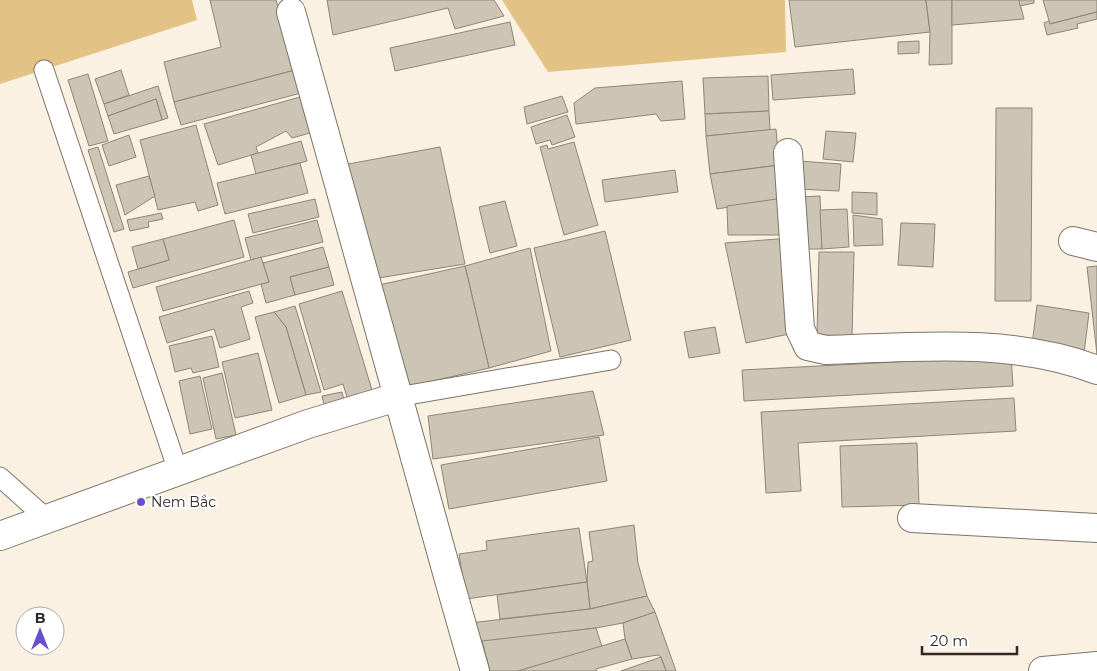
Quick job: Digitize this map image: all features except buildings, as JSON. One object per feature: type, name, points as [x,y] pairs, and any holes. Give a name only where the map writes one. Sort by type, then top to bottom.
[{"type":"street","points":[[291,12],[475,671]]},
{"type":"street","points":[[788,153],[800,330],[808,346],[826,350],[948,346],[1019,350],[1077,362],[1097,370]]},
{"type":"street","points":[[0,536],[308,424],[397,397]]},
{"type":"street","points":[[912,518],[1097,528]]},
{"type":"street","points":[[1043,671],[1097,666]]},
{"type":"lane","points":[[44,70],[178,471]]},
{"type":"lane","points":[[397,397],[611,360]]},
{"type":"lane","points":[[0,477],[47,519]]},
{"type":"shaded area","points":[[0,0],[192,0],[197,20],[0,84]]},
{"type":"shaded area","points":[[502,0],[785,0],[786,52],[548,72]]},
{"type":"place","name":"Nem Bắc","points":[[141,502]]}]
